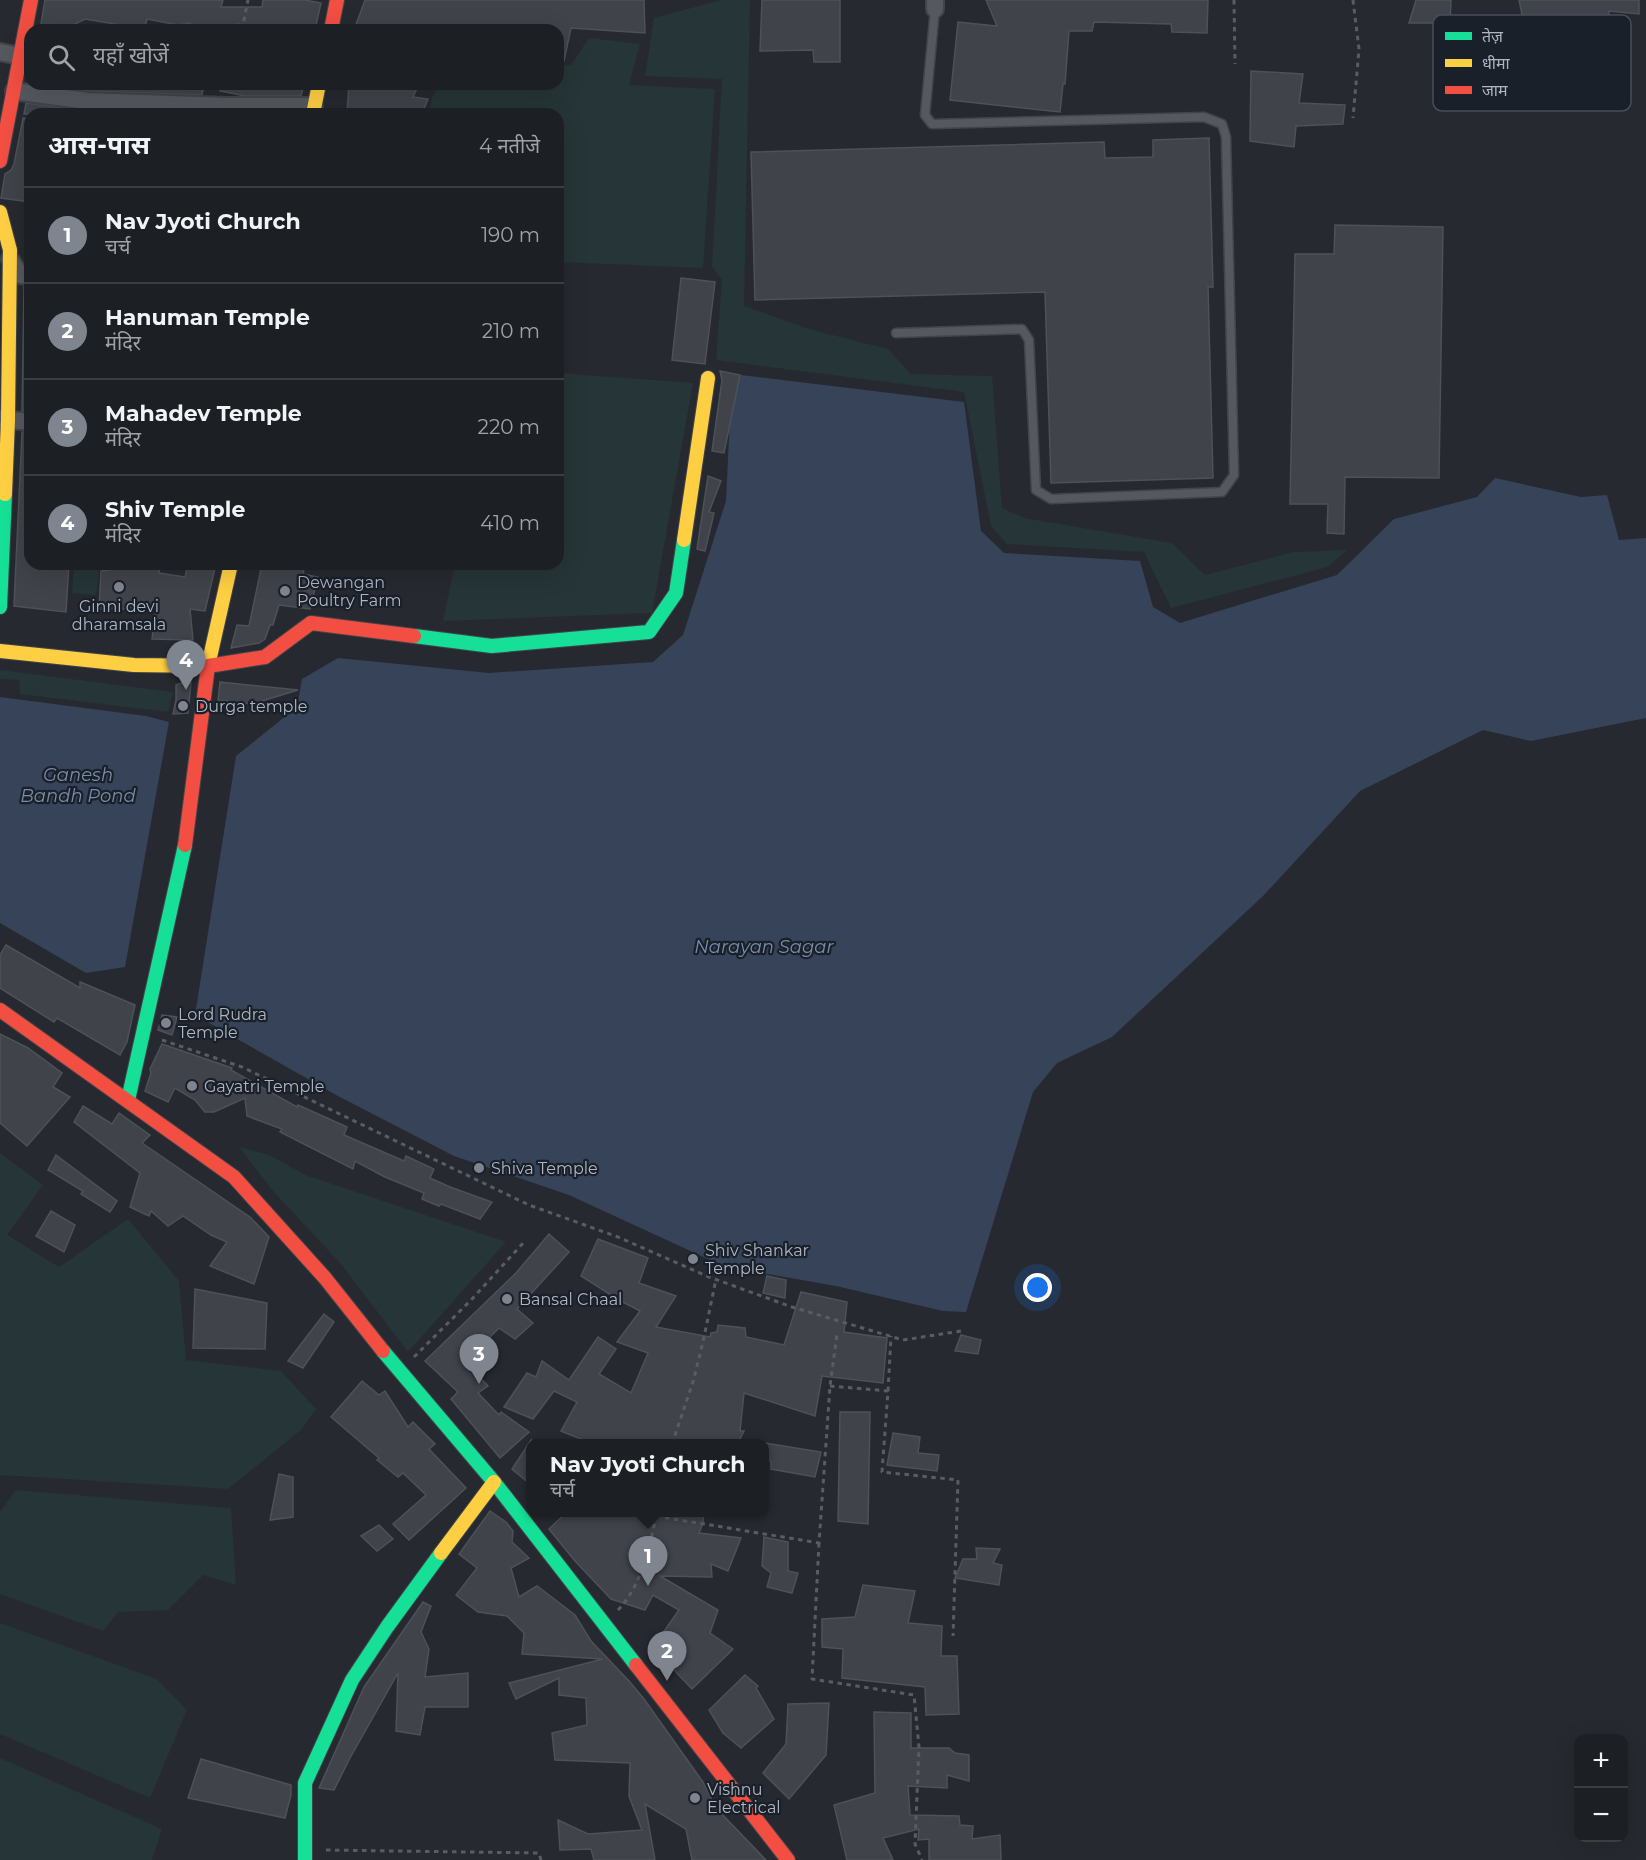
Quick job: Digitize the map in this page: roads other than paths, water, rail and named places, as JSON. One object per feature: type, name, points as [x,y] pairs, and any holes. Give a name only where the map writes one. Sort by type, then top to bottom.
[{"type":"main road","points":[[26,24],[31,0]]},
{"type":"main road","points":[[332,24],[337,0]]},
{"type":"main road","points":[[0,161],[24,36]]},
{"type":"main road","points":[[314,108],[318,90]]},
{"type":"main road","points":[[0,212],[10,250],[0,607]]},
{"type":"main road","points":[[0,651],[134,665],[208,666],[266,657],[311,623],[492,646],[649,632],[676,593],[708,378]]},
{"type":"main road","points":[[128,1100],[184,853],[208,666],[230,570]]},
{"type":"main road","points":[[0,1010],[234,1177],[325,1278],[494,1482],[788,1860]]},
{"type":"main road","points":[[306,1855],[306,1783],[352,1680],[387,1627],[494,1482]]},
{"type":"street","points":[[0,52],[20,56]]},
{"type":"street","points":[[14,91],[87,101],[195,108]]},
{"type":"street","points":[[10,258],[20,275],[24,275]]},
{"type":"street","points":[[4,419],[24,421]]},
{"type":"lane","points":[[896,333],[1022,329],[1029,340],[1036,490],[1051,499],[1222,492],[1234,476],[1226,137],[1222,124],[1204,117],[932,124],[925,115],[935,4]]},
{"type":"water","name":"Narayan Sagar","points":[[732,374],[964,402],[981,531],[1004,553],[1140,561],[1153,607],[1180,623],[1337,575],[1394,519],[1477,497],[1495,478],[1581,497],[1607,495],[1619,540],[1646,538],[1646,718],[1531,741],[1483,730],[1360,791],[1263,896],[1112,1037],[1057,1063],[1033,1092],[966,1312],[943,1311],[836,1286],[723,1266],[569,1195],[454,1156],[338,1096],[195,1015],[236,756],[297,707],[302,679],[338,658],[489,673],[653,662],[683,635],[726,501]]},
{"type":"water","name":"Ganesh Bandh Pond","points":[[0,697],[146,716],[169,722],[125,967],[86,973],[0,923]]},
{"type":"place","name":"Ginni devi dharamsala","points":[[119,587]]},
{"type":"place","name":"Dewangan Poultry Farm","points":[[285,591]]},
{"type":"place","name":"Shiv Temple","points":[[186,690]]},
{"type":"place","name":"Durga temple","points":[[183,706]]},
{"type":"place","name":"Lord Rudra Temple","points":[[166,1023]]},
{"type":"place","name":"Gayatri Temple","points":[[192,1086]]},
{"type":"place","name":"Shiva Temple","points":[[479,1168]]},
{"type":"place","name":"Shiv Shankar Temple","points":[[693,1259]]},
{"type":"place","name":"Bansal Chaal","points":[[507,1299]]},
{"type":"place","name":"Mahadev Temple","points":[[479,1384]]},
{"type":"place","name":"Nav Jyoti Church","points":[[648,1586]]},
{"type":"place","name":"Hanuman Temple","points":[[667,1681]]},
{"type":"place","name":"Vishnu Electrical","points":[[695,1798]]}]
